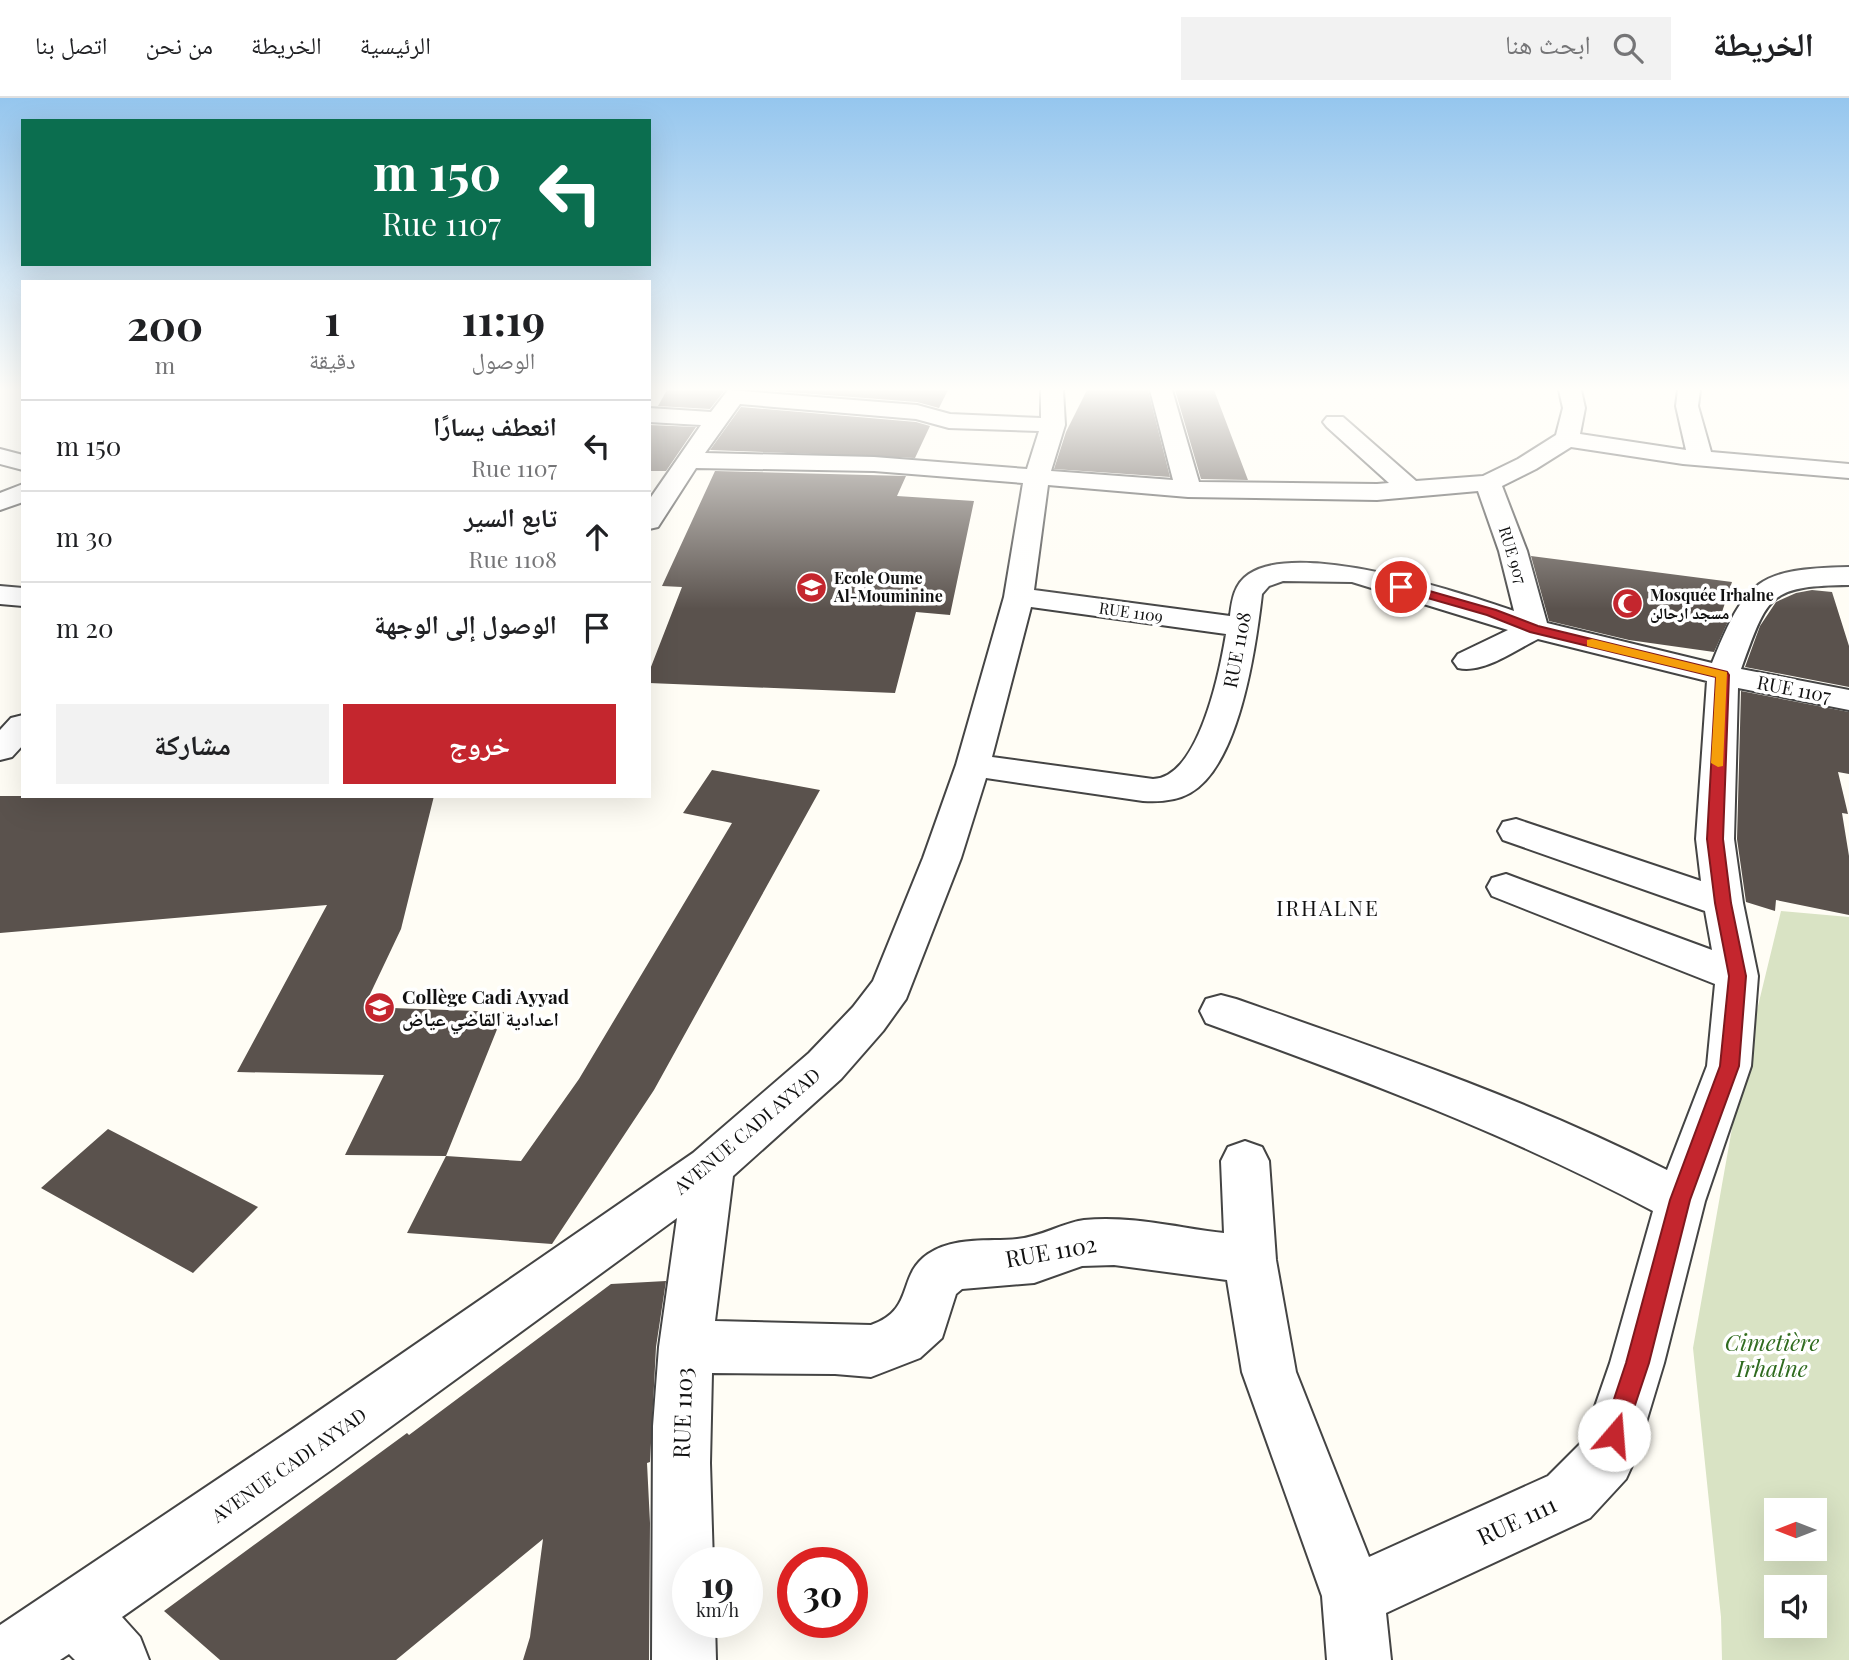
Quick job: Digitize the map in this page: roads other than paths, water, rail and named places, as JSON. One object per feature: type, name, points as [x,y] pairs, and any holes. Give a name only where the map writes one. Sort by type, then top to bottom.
[{"type":"street","points":[[651,518],[686,463]]},
{"type":"street","points":[[823,463],[1037,475],[1188,489],[1306,492],[1410,489],[1488,482],[1529,463]]},
{"type":"street","name":"AVENUE CADI AYYAD","points":[[5,1660],[314,1448],[710,1167],[825,1066],[891,988],[942,858],[973,765],[1018,597],[1040,463]]},
{"type":"street","points":[[1181,463],[1188,489]]},
{"type":"street","points":[[1381,463],[1410,489]]},
{"type":"street","points":[[1756,463],[1849,471]]},
{"type":"street","name":"RUE 907","points":[[1488,482],[1513,551],[1534,629]]},
{"type":"street","points":[[0,502],[21,493]]},
{"type":"street","points":[[0,508],[21,515]]},
{"type":"street","name":"RUE 1108","points":[[973,765],[1137,789],[1161,791],[1180,785],[1196,773],[1226,705],[1248,593],[1259,580],[1279,572],[1353,574],[1492,613],[1534,629]]},
{"type":"street","name":"RUE 1111","points":[[1353,1596],[1569,1497],[1606,1459],[1637,1363],[1680,1200],[1729,1066],[1737,976],[1723,903],[1715,839],[1723,675],[1746,615],[1757,599],[1775,586],[1802,577],[1849,576]]},
{"type":"street","points":[[0,595],[21,597]]},
{"type":"street","name":"RUE 1109","points":[[1018,597],[1243,627]]},
{"type":"street","points":[[1469,662],[1534,629]]},
{"type":"street","name":"RUE 1107","points":[[1534,629],[1723,675],[1849,700]]},
{"type":"street","points":[[0,750],[21,727]]},
{"type":"street","points":[[1516,831],[1723,903]]},
{"type":"street","points":[[1506,887],[1737,976]]},
{"type":"street","points":[[1221,1011],[1366,1063],[1491,1113],[1579,1150],[1680,1200]]},
{"type":"street","points":[[1245,1161],[1250,1260],[1269,1372],[1353,1596],[1359,1660]]},
{"type":"street","name":"RUE 1103","points":[[684,1660],[681,1463],[686,1347],[695,1254],[710,1167]]},
{"type":"street","name":"RUE 1102","points":[[686,1347],[835,1348],[871,1351],[901,1340],[923,1320],[934,1280],[950,1268],[986,1262],[1025,1262],[1082,1243],[1114,1242],[1250,1260]]},
{"type":"street","points":[[75,1612],[117,1660]]},
{"type":"place","name":"Ecole Oume Al-Mouminine","points":[[811,587]]},
{"type":"place","name":"Mosquée Irhalne مسجد ارحالن","points":[[1627,604]]},
{"type":"place","name":"Collège Cadi Ayyad اعدادية القاضي عياض","points":[[379,1008]]},
{"type":"district","name":"IRHALNE","points":[[1328,909]]},
{"type":"park label","name":"Cimetière Irhalne","points":[[1772,1356]]}]
